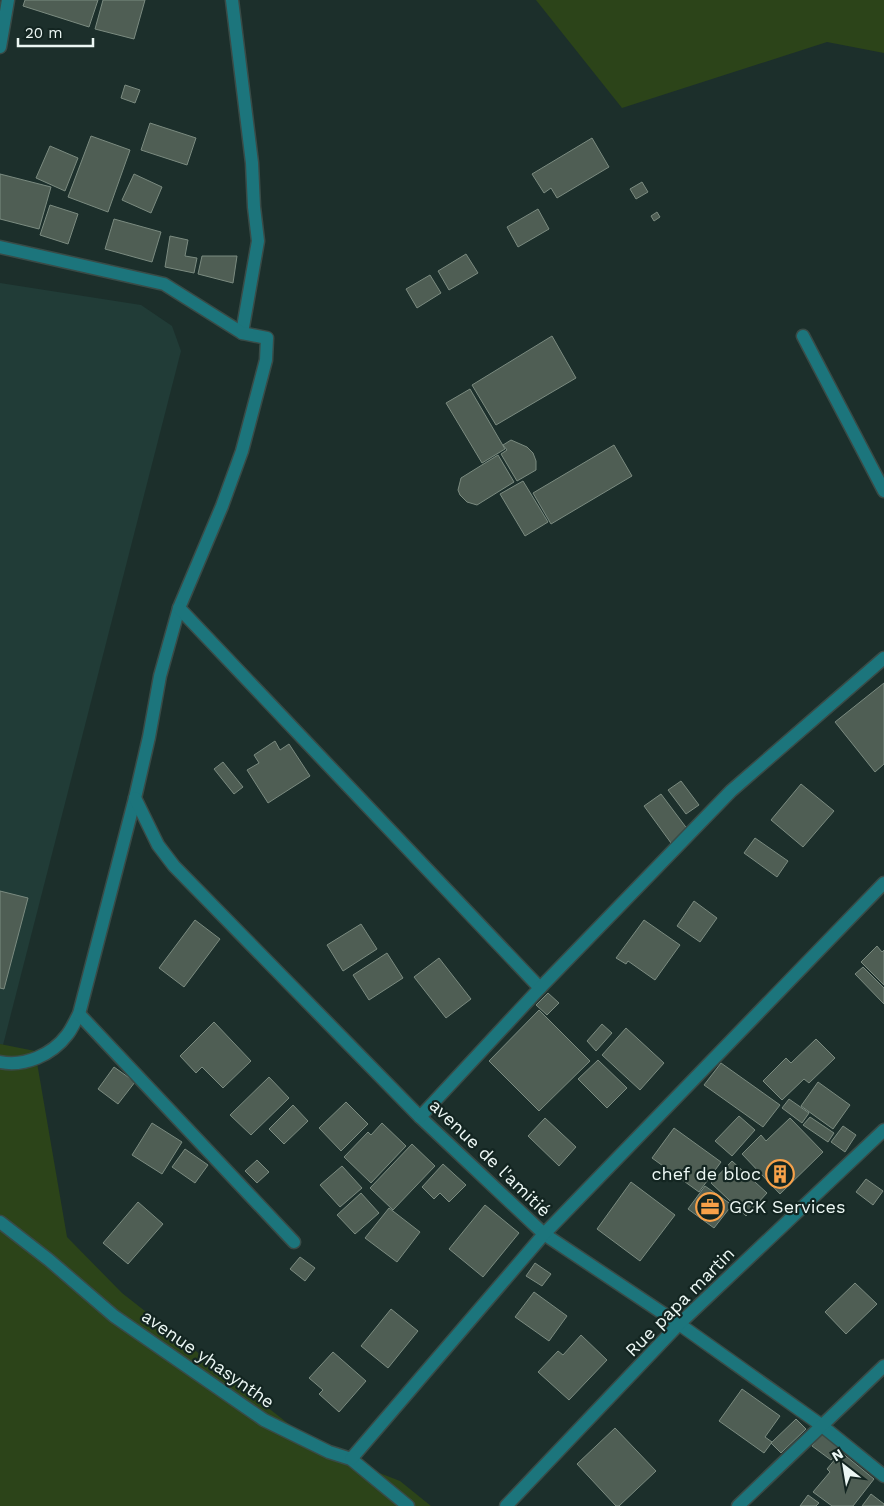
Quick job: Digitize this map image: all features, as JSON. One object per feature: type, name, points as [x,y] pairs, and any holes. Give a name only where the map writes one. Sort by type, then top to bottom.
[{"type":"street","points":[[0,47],[8,0]]},
{"type":"street","points":[[232,0],[252,163],[258,242],[242,333]]},
{"type":"street","points":[[0,247],[164,284],[242,333],[267,338],[266,360],[250,424],[226,496],[179,608],[160,676],[135,798],[79,1014],[67,1035],[45,1055],[26,1062],[7,1064],[0,1062]]},
{"type":"street","points":[[803,336],[884,491]]},
{"type":"street","points":[[179,608],[540,988]]},
{"type":"street","points":[[420,1117],[540,988],[732,791],[884,658]]},
{"type":"street","name":"avenue de l'amitié","points":[[135,798],[158,845],[174,866],[420,1117],[544,1234],[679,1324],[821,1425],[884,1476]]},
{"type":"street","points":[[351,1459],[544,1234],[884,883]]},
{"type":"street","points":[[79,1014],[294,1242]]},
{"type":"street","name":"Rue papa martin","points":[[506,1506],[679,1324],[884,1130]]},
{"type":"street","name":"avenue yhasynthe","points":[[0,1222],[114,1316],[264,1420],[329,1452],[351,1459],[408,1506]]},
{"type":"street","points":[[738,1506],[884,1366]]},
{"type":"shaded area","points":[[0,283],[141,305],[172,326],[181,351],[3,1045],[0,1044]]},
{"type":"green space","points":[[536,0],[884,0],[884,53],[827,42],[622,108]]},
{"type":"green space","points":[[0,1044],[35,1051],[67,1237],[122,1293],[323,1451],[400,1481],[431,1506],[0,1506]]},
{"type":"building","points":[[25,0],[98,0],[89,27],[23,6]]},
{"type":"building","points":[[103,0],[145,0],[134,39],[95,29]]},
{"type":"building","points":[[125,85],[140,90],[135,103],[121,98]]},
{"type":"building","points":[[150,123],[196,138],[187,165],[141,150]]},
{"type":"building","points":[[91,136],[130,150],[108,212],[68,197]]},
{"type":"building","points":[[592,138],[609,167],[557,198],[551,188],[544,193],[532,174]]},
{"type":"building","points":[[50,146],[78,158],[65,191],[36,178]]},
{"type":"building","points":[[0,174],[51,187],[39,229],[0,219]]},
{"type":"building","points":[[134,174],[162,187],[151,213],[122,200]]},
{"type":"building","points":[[642,182],[648,192],[636,199],[630,189]]},
{"type":"building","points":[[50,205],[78,214],[68,244],[40,235]]},
{"type":"building","points":[[538,209],[549,229],[518,247],[507,227]]},
{"type":"building","points":[[657,212],[660,217],[654,221],[651,216]]},
{"type":"building","points":[[114,219],[161,232],[152,262],[105,249]]},
{"type":"building","points":[[170,236],[188,240],[185,256],[197,258],[194,273],[165,267]]},
{"type":"building","points":[[466,254],[478,273],[449,290],[438,271]]},
{"type":"building","points":[[202,256],[237,256],[233,283],[198,274]]},
{"type":"building","points":[[430,275],[441,293],[417,308],[406,289]]},
{"type":"building","points":[[552,336],[576,378],[496,425],[472,385]]},
{"type":"building","points":[[470,389],[505,449],[482,463],[446,403]]},
{"type":"building","points":[[511,440],[527,447],[533,453],[536,461],[536,470],[517,481],[501,454],[507,450],[503,445]]},
{"type":"building","points":[[614,445],[632,476],[551,524],[533,493]]},
{"type":"building","points":[[498,455],[514,482],[477,505],[467,502],[458,490],[461,478]]},
{"type":"building","points":[[523,481],[548,522],[525,536],[500,494]]},
{"type":"building","points":[[884,683],[884,764],[875,772],[835,722]]},
{"type":"building","points":[[275,741],[280,750],[289,744],[310,776],[268,803],[247,770],[259,763],[254,755]]},
{"type":"building","points":[[223,762],[243,787],[234,794],[214,769]]},
{"type":"building","points":[[681,781],[699,805],[686,814],[668,790]]},
{"type":"building","points":[[801,784],[834,811],[803,847],[771,820]]},
{"type":"building","points":[[661,794],[688,830],[671,843],[644,806]]},
{"type":"building","points":[[755,838],[788,861],[777,877],[744,853]]},
{"type":"building","points":[[0,891],[28,898],[4,989],[0,988]]},
{"type":"building","points":[[694,901],[717,918],[700,942],[677,926]]},
{"type":"building","points":[[195,920],[220,939],[184,987],[159,968]]},
{"type":"building","points":[[644,920],[680,945],[655,980],[628,961],[626,964],[616,958]]},
{"type":"building","points":[[361,924],[377,949],[343,971],[327,945]]},
{"type":"building","points":[[877,946],[882,952],[884,950],[884,985],[861,962]]},
{"type":"building","points":[[387,953],[403,978],[369,1000],[353,975]]},
{"type":"building","points":[[439,958],[471,999],[446,1018],[414,977]]},
{"type":"building","points":[[863,967],[884,988],[884,1004],[855,974]]},
{"type":"building","points":[[548,993],[559,1003],[547,1015],[536,1005]]},
{"type":"building","points":[[539,1010],[590,1061],[539,1111],[489,1061]]},
{"type":"building","points":[[214,1022],[251,1061],[223,1088],[202,1067],[196,1073],[180,1056]]},
{"type":"building","points":[[602,1024],[612,1033],[596,1051],[587,1041]]},
{"type":"building","points":[[626,1028],[664,1063],[640,1090],[602,1055]]},
{"type":"building","points":[[816,1039],[835,1058],[809,1083],[804,1079],[782,1100],[763,1081],[786,1058],[791,1063]]},
{"type":"building","points":[[598,1060],[627,1088],[607,1108],[578,1079]]},
{"type":"building","points":[[721,1063],[780,1105],[763,1127],[704,1085]]},
{"type":"building","points":[[114,1067],[135,1082],[118,1104],[98,1089]]},
{"type":"building","points":[[269,1077],[289,1098],[251,1135],[230,1115]]},
{"type":"building","points":[[818,1082],[850,1105],[833,1129],[801,1106]]},
{"type":"building","points":[[789,1099],[809,1113],[802,1123],[782,1108]]},
{"type":"building","points":[[346,1102],[368,1124],[341,1151],[319,1128]]},
{"type":"building","points":[[293,1105],[308,1121],[284,1144],[269,1129]]},
{"type":"building","points":[[739,1116],[755,1130],[732,1156],[715,1141]]},
{"type":"building","points":[[810,1117],[834,1133],[828,1142],[803,1125]]},
{"type":"building","points":[[545,1118],[576,1147],[559,1166],[528,1136]]},
{"type":"building","name":"chef de bloc","points":[[790,1118],[823,1152],[780,1194],[742,1154],[761,1135],[766,1141]]},
{"type":"building","points":[[152,1123],[182,1142],[162,1174],[132,1155]]},
{"type":"building","points":[[382,1123],[406,1146],[371,1183],[344,1157],[368,1132],[371,1135]]},
{"type":"building","points":[[843,1126],[856,1135],[845,1152],[831,1142]]},
{"type":"building","points":[[674,1128],[721,1162],[699,1192],[652,1158]]},
{"type":"building","points":[[412,1144],[435,1166],[393,1210],[370,1188]]},
{"type":"building","points":[[185,1149],[208,1165],[195,1183],[172,1167]]},
{"type":"building","points":[[257,1160],[269,1172],[257,1183],[245,1171]]},
{"type":"building","points":[[732,1161],[767,1193],[746,1216],[711,1183]]},
{"type":"building","points":[[443,1164],[466,1185],[449,1202],[440,1193],[434,1199],[422,1187]]},
{"type":"building","points":[[342,1166],[362,1188],[340,1207],[320,1185]]},
{"type":"building","points":[[866,1179],[883,1191],[873,1205],[856,1192]]},
{"type":"building","points":[[631,1182],[675,1215],[640,1261],[597,1229]]},
{"type":"building","name":"GCK Services","points":[[705,1186],[732,1205],[714,1228],[688,1209]]},
{"type":"building","points":[[361,1193],[379,1213],[355,1234],[337,1215]]},
{"type":"building","points":[[138,1202],[163,1224],[128,1264],[103,1243]]},
{"type":"building","points":[[485,1205],[519,1233],[483,1277],[449,1249]]},
{"type":"building","points":[[389,1208],[420,1232],[397,1262],[365,1238]]},
{"type":"building","points":[[300,1257],[315,1268],[305,1281],[290,1269]]},
{"type":"building","points":[[535,1263],[551,1274],[542,1286],[526,1276]]},
{"type":"building","points":[[855,1283],[877,1304],[846,1334],[825,1312]]},
{"type":"building","points":[[534,1292],[567,1316],[549,1341],[515,1317]]},
{"type":"building","points":[[391,1309],[418,1331],[388,1368],[361,1346]]},
{"type":"building","points":[[581,1335],[607,1360],[569,1400],[538,1372],[558,1351],[563,1355]]},
{"type":"building","points":[[333,1352],[366,1381],[339,1412],[319,1394],[323,1390],[309,1378]]},
{"type":"building","points":[[742,1389],[780,1416],[765,1437],[772,1442],[764,1453],[719,1421]]},
{"type":"building","points":[[796,1419],[806,1429],[781,1453],[771,1443]]},
{"type":"building","points":[[615,1428],[656,1471],[619,1506],[616,1506],[577,1464]]},
{"type":"building","points":[[823,1431],[842,1446],[831,1460],[812,1446]]},
{"type":"building","points":[[841,1452],[874,1479],[853,1506],[832,1506],[813,1492],[830,1472],[827,1469]]},
{"type":"building","points":[[871,1494],[884,1504],[884,1506],[862,1506]]},
{"type":"building","points":[[808,1495],[819,1503],[816,1506],[800,1506]]},
{"type":"place","name":"chef de bloc","points":[[780,1174]]},
{"type":"place","name":"GCK Services","points":[[710,1207]]}]
